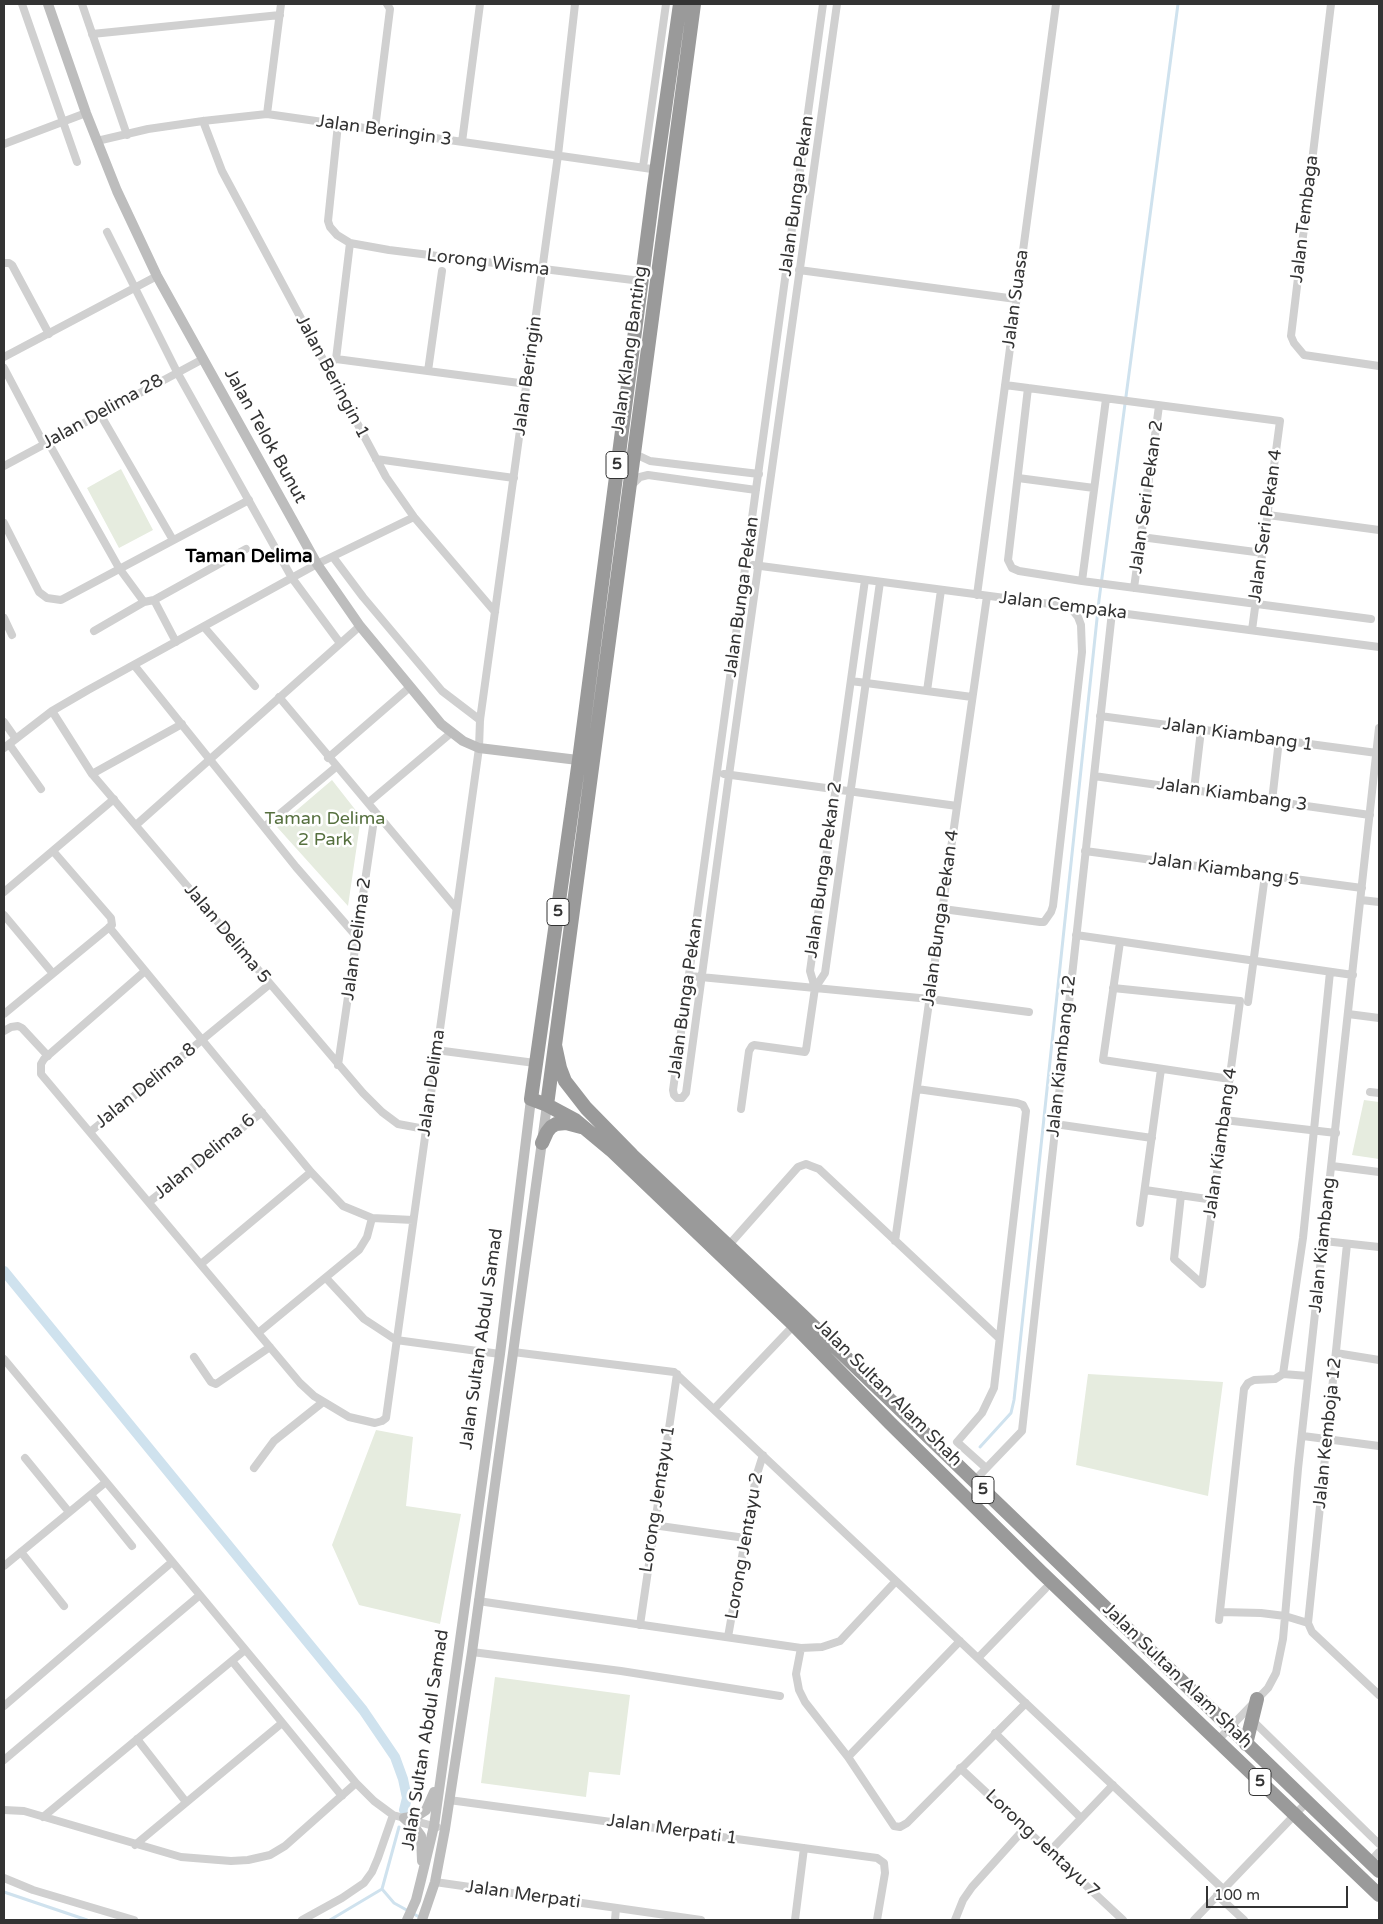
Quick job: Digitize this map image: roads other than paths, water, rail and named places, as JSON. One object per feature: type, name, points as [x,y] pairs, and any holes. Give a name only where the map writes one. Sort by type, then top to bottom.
[{"type":"highway","name":"Jalan Klang Banting","points":[[579,760],[641,281],[649,168],[680,4]]},
{"type":"highway","name":"Jalan Klang Banting","points":[[594,762],[694,4]]},
{"type":"highway","name":"Jalan Sultan Abdul Samad","points":[[531,1099],[579,760]]},
{"type":"highway","name":"Jalan Sultan Abdul Samad","points":[[547,1105],[594,762]]},
{"type":"highway","points":[[555,1045],[565,1081],[586,1108]]},
{"type":"highway","name":"5","points":[[533,1082],[586,1108]]},
{"type":"highway","name":"Jalan Sultan Alam Shah","points":[[531,1099],[547,1105],[586,1128],[799,1320],[974,1481],[1307,1802],[1376,1862]]},
{"type":"highway","name":"Jalan Sultan Alam Shah","points":[[586,1108],[728,1246],[799,1320],[904,1437],[1379,1895]]},
{"type":"highway","points":[[542,1143],[547,1132],[556,1124],[586,1128]]},
{"type":"highway","points":[[1246,1744],[1257,1699]]},
{"type":"main road","name":"Jalan Telok Bunut","points":[[48,4],[97,141],[127,215],[157,276],[317,564],[360,626],[451,733],[463,741],[479,748],[594,762]]},
{"type":"main road","name":"Jalan Sultan Abdul Samad","points":[[407,1920],[416,1900],[434,1826],[500,1354],[531,1099]]},
{"type":"main road","name":"Jalan Sultan Abdul Samad","points":[[422,1920],[435,1882],[445,1829],[472,1652],[547,1105]]},
{"type":"main road","points":[[404,1818],[417,1816],[426,1810],[432,1799],[442,1767]]},
{"type":"main road","points":[[404,1818],[421,1836],[421,1880]]},
{"type":"street","points":[[22,4],[78,162]]},
{"type":"street","points":[[82,4],[127,135]]},
{"type":"street","points":[[267,114],[281,4]]},
{"type":"street","points":[[375,130],[390,9],[387,4]]},
{"type":"street","points":[[462,142],[480,4]]},
{"type":"street","name":"Jalan Beringin","points":[[479,748],[480,720],[558,156],[575,4]]},
{"type":"street","points":[[649,168],[666,4]]},
{"type":"street","name":"Jalan Bunga Pekan","points":[[823,4],[673,1090],[677,1098],[682,1098],[686,1093],[836,4]]},
{"type":"street","name":"Jalan Suasa","points":[[977,595],[1056,4]]},
{"type":"street","name":"Jalan Tembaga","points":[[1331,4],[1292,336],[1298,350],[1311,357],[1379,366]]},
{"type":"street","points":[[92,34],[280,15]]},
{"type":"street","points":[[4,144],[86,113]]},
{"type":"street","name":"Jalan Beringin 3","points":[[97,141],[203,121],[267,114],[672,172]]},
{"type":"street","name":"Jalan Beringin 1","points":[[203,121],[222,170],[376,459],[414,517],[495,612]]},
{"type":"street","name":"Lorong Wisma","points":[[338,124],[328,221],[330,227],[337,235],[350,243],[389,250],[542,270],[641,281]]},
{"type":"street","points":[[800,172],[813,173]]},
{"type":"street","points":[[107,232],[177,372],[292,578],[340,643]]},
{"type":"street","points":[[326,366],[336,358],[350,243]]},
{"type":"street","points":[[4,263],[9,263],[12,266],[49,334]]},
{"type":"street","points":[[799,270],[1016,299]]},
{"type":"street","points":[[428,371],[442,271]]},
{"type":"street","points":[[4,357],[157,276]]},
{"type":"street","points":[[336,358],[526,384]]},
{"type":"street","name":"Jalan Delima 28","points":[[4,466],[204,359]]},
{"type":"street","points":[[4,368],[119,568],[144,602]]},
{"type":"street","points":[[1005,385],[1159,406]]},
{"type":"street","points":[[1028,388],[1008,560],[1012,568],[1019,571],[1086,582],[1372,619]]},
{"type":"street","points":[[1086,582],[1094,488],[1106,399]]},
{"type":"street","name":"Jalan Seri Pekan 4","points":[[1159,406],[1280,421],[1252,630]]},
{"type":"street","name":"Jalan Seri Pekan 2","points":[[1134,588],[1159,406]]},
{"type":"street","points":[[100,414],[173,540]]},
{"type":"street","points":[[635,454],[650,461],[758,474]]},
{"type":"street","points":[[376,459],[514,478]]},
{"type":"street","points":[[631,486],[640,477],[648,475],[756,490]]},
{"type":"street","points":[[1018,478],[1094,488]]},
{"type":"street","points":[[4,523],[39,592],[47,598],[61,600],[249,500]]},
{"type":"street","points":[[1268,515],[1379,530]]},
{"type":"street","points":[[10,744],[52,712],[176,642],[317,564],[414,517]]},
{"type":"street","points":[[1141,537],[1263,553]]},
{"type":"street","points":[[94,631],[144,602],[154,600],[246,549]]},
{"type":"street","points":[[333,556],[363,597],[442,691],[480,720]]},
{"type":"street","name":"Jalan Cempaka","points":[[746,564],[1379,647]]},
{"type":"street","name":"Jalan Bunga Pekan 2","points":[[815,988],[810,971],[865,580]]},
{"type":"street","name":"Jalan Bunga Pekan 2","points":[[815,988],[825,973],[880,582]]},
{"type":"street","points":[[927,691],[941,590]]},
{"type":"street","name":"Jalan Bunga Pekan 4","points":[[895,1241],[986,596]]},
{"type":"street","points":[[154,600],[176,642]]},
{"type":"street","points":[[943,909],[1040,922],[1044,922],[1051,912],[1082,652],[1081,624],[1070,607]]},
{"type":"street","name":"Jalan Kiambang 12","points":[[974,1481],[1022,1431],[1112,612]]},
{"type":"street","points":[[4,618],[12,634]]},
{"type":"street","points":[[136,825],[360,626]]},
{"type":"street","points":[[204,627],[255,686]]},
{"type":"street","points":[[134,666],[264,827],[357,938]]},
{"type":"street","points":[[851,680],[972,697]]},
{"type":"street","points":[[328,758],[410,687]]},
{"type":"street","points":[[279,697],[328,758],[456,908]]},
{"type":"street","name":"Jalan Delima 5","points":[[52,712],[92,774],[363,1093],[388,1118],[398,1124],[426,1129]]},
{"type":"street","name":"Jalan Kiambang 1","points":[[1100,716],[1376,753]]},
{"type":"street","points":[[4,722],[10,744],[41,789]]},
{"type":"street","points":[[92,774],[182,724]]},
{"type":"street","name":"Jalan Kiambang","points":[[1217,1740],[1268,1688],[1276,1673],[1283,1639],[1298,1469],[1379,728]]},
{"type":"street","points":[[1194,790],[1201,730]]},
{"type":"street","points":[[368,803],[451,733]]},
{"type":"street","points":[[1272,801],[1279,740]]},
{"type":"street","name":"Jalan Delima","points":[[323,1402],[350,1417],[375,1424],[386,1418],[479,748]]},
{"type":"street","points":[[264,827],[336,767]]},
{"type":"street","points":[[718,773],[957,806]]},
{"type":"street","name":"Jalan Kiambang 3","points":[[1094,776],[1370,815]]},
{"type":"street","points":[[4,892],[114,799]]},
{"type":"street","name":"Jalan Delima 2","points":[[338,1065],[375,813]]},
{"type":"street","points":[[4,1014],[112,924],[111,918],[53,851]]},
{"type":"street","name":"Jalan Kiambang 5","points":[[1085,851],[1362,888]]},
{"type":"street","name":"Jalan Kiambang 4","points":[[1181,1195],[1174,1258],[1202,1284],[1230,1079],[1244,1002],[1255,961],[1265,875]]},
{"type":"street","points":[[1361,900],[1379,902]]},
{"type":"street","points":[[4,915],[50,970]]},
{"type":"street","points":[[109,927],[311,1172],[343,1206],[357,1214],[372,1218],[413,1220]]},
{"type":"street","points":[[1076,935],[1353,975]]},
{"type":"street","points":[[1120,942],[1103,1060],[1230,1079]]},
{"type":"street","points":[[145,971],[48,1056],[41,1064],[41,1074],[300,1383],[323,1402],[274,1440],[254,1468]]},
{"type":"street","name":"Jalan Kiambang","points":[[1284,1374],[1304,1238],[1330,972]]},
{"type":"street","points":[[690,976],[930,999],[1029,1012]]},
{"type":"street","name":"Jalan Delima 8","points":[[90,1132],[270,984]]},
{"type":"street","points":[[741,1109],[749,1051],[752,1046],[805,1052],[815,988]]},
{"type":"street","points":[[1113,988],[1244,1002]]},
{"type":"street","points":[[1348,1014],[1379,1018]]},
{"type":"street","points":[[4,1031],[10,1026],[22,1028],[48,1056]]},
{"type":"street","points":[[436,1050],[535,1064]]},
{"type":"street","points":[[1140,1224],[1161,1069]]},
{"type":"street","points":[[917,1089],[1017,1103],[1023,1105],[1026,1111],[994,1388],[982,1413],[957,1442],[986,1468]]},
{"type":"street","points":[[1370,1092],[1379,1094]]},
{"type":"street","name":"Jalan Delima 6","points":[[148,1202],[262,1112]]},
{"type":"street","points":[[1224,1120],[1336,1133]]},
{"type":"street","points":[[1055,1124],[1152,1138]]},
{"type":"street","points":[[728,1246],[798,1168],[806,1164],[819,1169],[999,1338]]},
{"type":"street","points":[[1332,1166],[1379,1172]]},
{"type":"street","points":[[201,1264],[311,1172]]},
{"type":"street","points":[[1145,1190],[1214,1200]]},
{"type":"street","points":[[258,1332],[359,1250],[367,1237],[372,1218]]},
{"type":"street","points":[[1324,1241],[1379,1247]]},
{"type":"street","name":"Jalan Kemboja 12","points":[[1308,1623],[1348,1244]]},
{"type":"street","points":[[326,1278],[364,1318],[396,1340],[500,1354]]},
{"type":"street","points":[[714,1409],[799,1320]]},
{"type":"street","points":[[194,1357],[211,1382],[216,1384],[270,1347]]},
{"type":"street","points":[[514,1352],[674,1372],[677,1374],[1113,1785],[1220,1892],[1244,1920]]},
{"type":"street","points":[[1336,1353],[1379,1360]]},
{"type":"street","points":[[4,1359],[356,1783],[374,1801],[393,1815],[445,1829]]},
{"type":"street","name":"Lorong Jentayu 1","points":[[640,1624],[653,1525],[677,1374]]},
{"type":"street","points":[[1308,1376],[1284,1374],[1275,1379],[1254,1380],[1248,1383],[1244,1389],[1219,1616],[1261,1613],[1286,1616],[1308,1623],[1312,1632],[1379,1695]]},
{"type":"street","points":[[1303,1436],[1379,1446]]},
{"type":"street","name":"Lorong Jentayu 2","points":[[728,1638],[756,1477],[763,1455]]},
{"type":"street","points":[[25,1458],[69,1512]]},
{"type":"street","points":[[4,1566],[106,1482]]},
{"type":"street","points":[[91,1495],[132,1546]]},
{"type":"street","points":[[653,1525],[745,1538]]},
{"type":"street","points":[[21,1552],[64,1606]]},
{"type":"street","points":[[4,1706],[172,1562]]},
{"type":"street","points":[[478,1601],[801,1648],[822,1647],[840,1641],[896,1581]]},
{"type":"street","points":[[978,1658],[1045,1589]]},
{"type":"street","points":[[4,1760],[200,1595]]},
{"type":"street","points":[[1121,1648],[1133,1635]]},
{"type":"street","points":[[848,1757],[960,1641]]},
{"type":"street","points":[[801,1648],[796,1674],[799,1690],[805,1702],[848,1757],[892,1824],[900,1827],[907,1823],[1026,1703]]},
{"type":"street","points":[[43,1817],[245,1650]]},
{"type":"street","points":[[472,1652],[622,1671],[780,1696]]},
{"type":"street","points":[[232,1661],[342,1796]]},
{"type":"street","points":[[1252,1720],[1379,1844]]},
{"type":"street","points":[[135,1844],[282,1723]]},
{"type":"street","points":[[996,1733],[1082,1818]]},
{"type":"street","points":[[137,1739],[186,1802]]},
{"type":"street","name":"Lorong Jentayu 7","points":[[960,1768],[1124,1920]]},
{"type":"street","points":[[4,1810],[24,1812],[43,1817],[181,1857],[205,1860],[248,1860],[270,1856],[285,1846],[356,1783]]},
{"type":"street","points":[[1050,1851],[1113,1785]]},
{"type":"street","name":"Jalan Merpati 1","points":[[449,1800],[877,1858],[884,1863],[885,1873],[877,1920]]},
{"type":"street","points":[[1194,1920],[1307,1802]]},
{"type":"street","points":[[302,1920],[342,1898],[364,1883],[372,1872],[378,1858],[393,1815]]},
{"type":"street","points":[[955,1920],[963,1900],[972,1887],[1025,1828]]},
{"type":"street","points":[[795,1920],[804,1848]]},
{"type":"street","points":[[4,1878],[33,1890],[134,1920]]},
{"type":"street","name":"Jalan Merpati","points":[[435,1882],[701,1920]]},
{"type":"street","points":[[615,1920],[616,1908]]},
{"type":"waterway","points":[[980,1447],[1011,1413],[1014,1400],[1099,600],[1178,4]]},
{"type":"waterway","points":[[4,1271],[363,1710],[395,1757],[407,1798],[404,1810]]},
{"type":"waterway","points":[[330,1920],[382,1889],[399,1827]]},
{"type":"waterway","points":[[382,1889],[394,1903],[421,1918]]},
{"type":"waterway","points":[[4,1892],[87,1920]]},
{"type":"district","name":"Taman Delima","points":[[249,557]]},
{"type":"park label","name":"Taman Delima 2 Park","points":[[325,830]]}]
